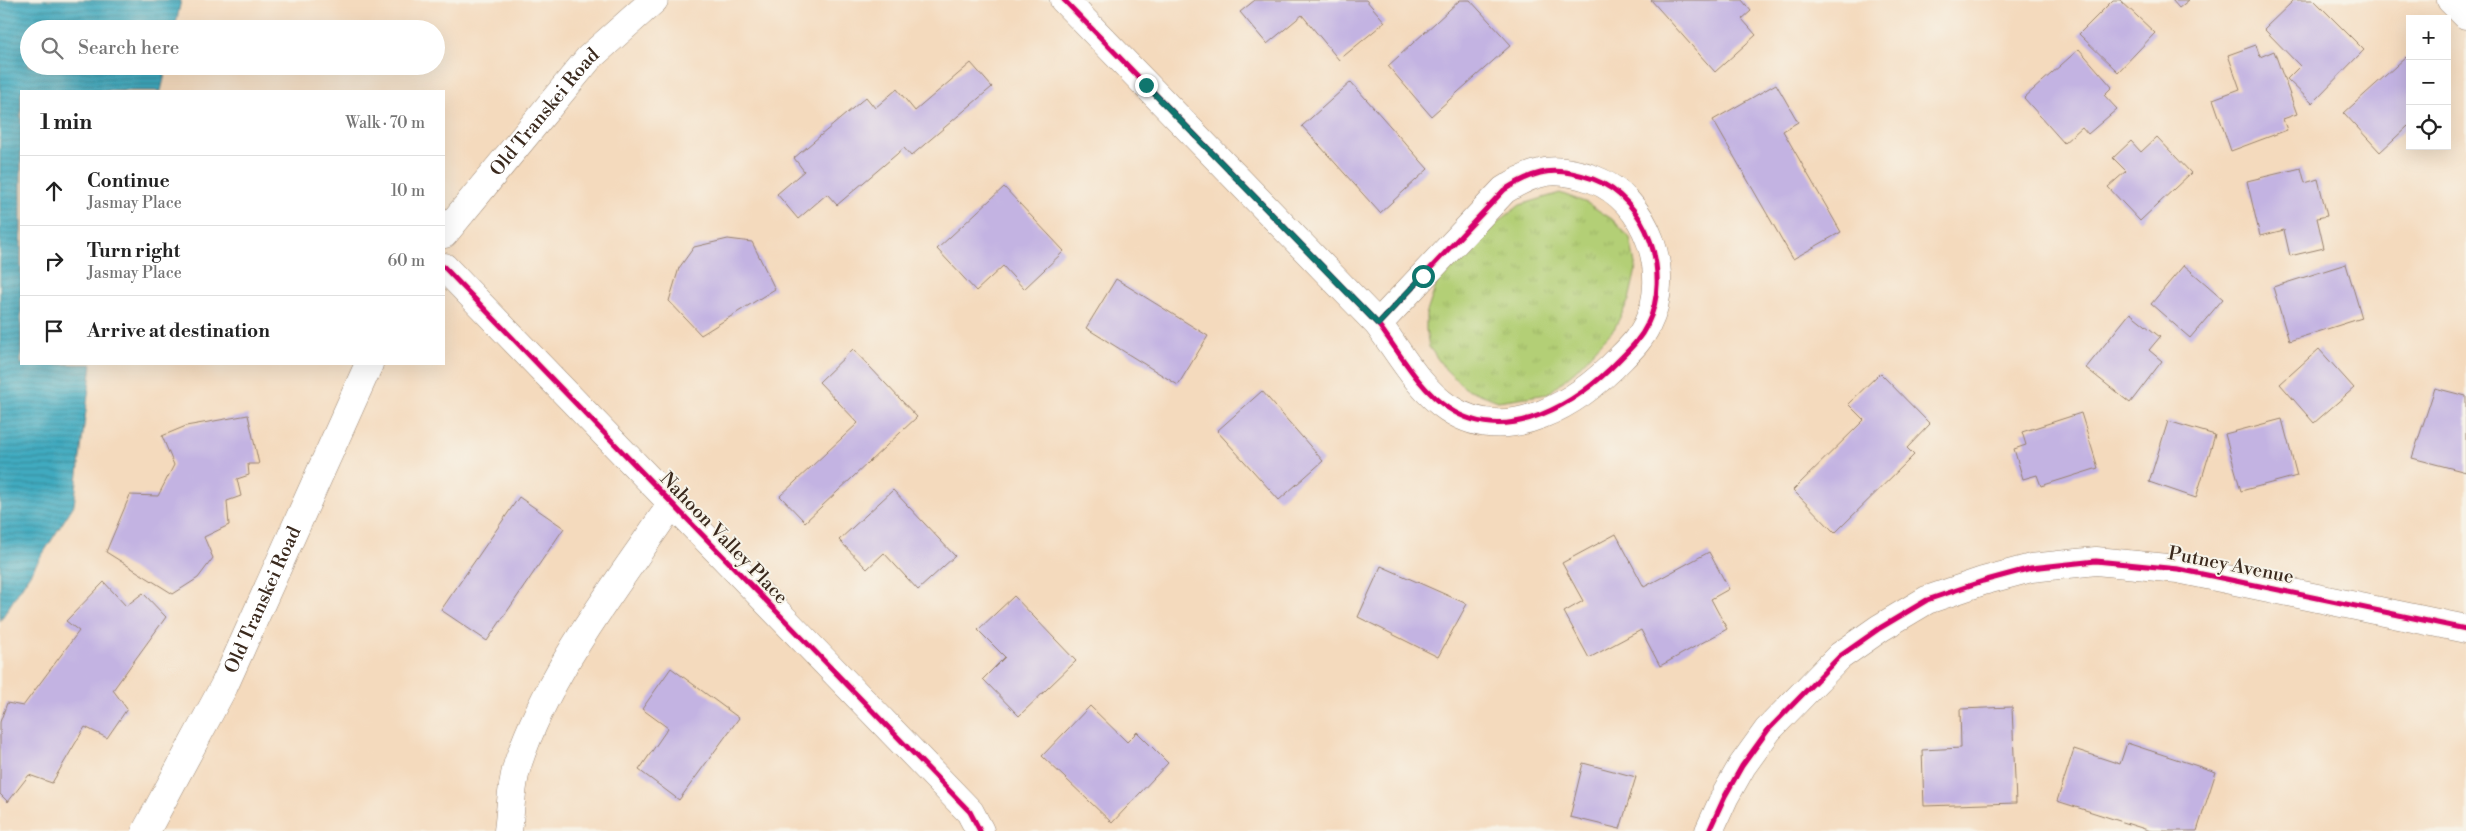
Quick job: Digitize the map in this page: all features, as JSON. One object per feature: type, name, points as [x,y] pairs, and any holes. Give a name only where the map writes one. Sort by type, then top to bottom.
[{"type":"street","name":"Old Transkei Road","points":[[445,233],[589,58],[654,0]]},
{"type":"street","points":[[1064,0],[1378,324],[1422,384],[1448,408],[1487,424],[1510,424],[1539,416],[1577,396],[1610,370],[1636,342],[1647,325],[1654,306],[1657,283],[1649,238],[1641,218],[1615,189],[1577,174],[1541,171],[1522,178],[1504,190],[1378,324]]},
{"type":"street","points":[[2451,0],[2466,15]]},
{"type":"street","name":"Nahoon Valley Place","points":[[445,268],[671,505],[970,812],[980,831]]},
{"type":"street","name":"Old Transkei Road","points":[[146,831],[224,686],[369,365]]},
{"type":"street","name":"Nahoon Valley Place","points":[[508,831],[517,765],[537,714],[567,660],[671,505]]},
{"type":"street","name":"Putney Avenue","points":[[1709,831],[1724,796],[1742,766],[1768,730],[1840,656],[1880,628],[1927,600],[2031,568],[2096,561],[2178,569],[2466,629]]},
{"type":"green space","points":[[1560,193],[1587,203],[1612,219],[1630,238],[1636,269],[1629,300],[1614,329],[1577,369],[1548,394],[1498,401],[1465,388],[1445,369],[1429,347],[1426,315],[1438,279],[1475,240],[1520,205]]},
{"type":"water","points":[[0,0],[181,0],[177,20],[20,20],[20,75],[165,75],[161,90],[20,90],[20,365],[92,365],[74,505],[0,621]]},
{"type":"building","points":[[1255,0],[1366,0],[1385,22],[1339,60],[1302,15],[1267,44],[1240,12]]},
{"type":"building","points":[[1460,0],[1470,0],[1511,45],[1431,116],[1388,66]]},
{"type":"building","points":[[1651,0],[1742,0],[1751,11],[1742,19],[1756,35],[1715,72]]},
{"type":"building","points":[[2113,0],[2120,0],[2155,33],[2118,72],[2079,34]]},
{"type":"building","points":[[2172,0],[2189,0],[2179,8]]},
{"type":"building","points":[[2294,0],[2314,0],[2364,50],[2312,103],[2287,79],[2300,66],[2264,29]]},
{"type":"building","points":[[2256,45],[2260,57],[2274,51],[2297,114],[2283,119],[2287,130],[2231,151],[2213,99],[2240,89],[2228,55]]},
{"type":"building","points":[[2079,49],[2112,87],[2104,95],[2117,109],[2088,134],[2082,127],[2064,143],[2024,98]]},
{"type":"building","points":[[2406,57],[2406,128],[2380,152],[2344,113]]},
{"type":"building","points":[[971,63],[992,87],[911,156],[904,148],[837,205],[827,194],[798,219],[777,194],[804,171],[794,158],[866,97],[875,108],[897,89],[915,111]]},
{"type":"building","points":[[1351,82],[1428,169],[1380,213],[1302,126]]},
{"type":"building","points":[[1776,84],[1798,122],[1783,131],[1841,232],[1793,259],[1713,120]]},
{"type":"building","points":[[2157,137],[2191,173],[2140,221],[2108,187],[2126,171],[2113,158],[2131,141],[2141,152]]},
{"type":"building","points":[[2301,168],[2305,183],[2318,179],[2327,216],[2317,218],[2324,248],[2290,256],[2284,230],[2260,236],[2247,181]]},
{"type":"building","points":[[1004,187],[1064,251],[1024,289],[1003,266],[976,291],[937,249]]},
{"type":"building","points":[[728,239],[752,242],[775,289],[701,335],[669,301],[679,268],[694,247]]},
{"type":"building","points":[[2346,264],[2362,318],[2289,341],[2273,287]]},
{"type":"building","points":[[2184,265],[2223,299],[2190,338],[2151,304]]},
{"type":"building","points":[[1116,279],[1208,336],[1178,385],[1086,328]]},
{"type":"building","points":[[2130,313],[2160,337],[2149,350],[2162,361],[2130,403],[2086,368]]},
{"type":"building","points":[[853,349],[917,417],[805,522],[780,496],[858,423],[819,382]]},
{"type":"building","points":[[2319,349],[2354,388],[2314,423],[2280,384]]},
{"type":"building","points":[[1880,373],[1930,424],[1907,448],[1914,455],[1835,533],[1793,490],[1864,420],[1848,404]]},
{"type":"building","points":[[2435,388],[2466,396],[2466,472],[2412,458]]},
{"type":"building","points":[[1262,391],[1323,461],[1279,500],[1217,431]]},
{"type":"building","points":[[2081,413],[2098,468],[2041,486],[2037,475],[2023,479],[2014,449],[2026,445],[2022,432]]},
{"type":"building","points":[[248,415],[259,464],[248,464],[249,475],[237,479],[241,496],[227,501],[229,525],[204,537],[213,558],[198,578],[173,594],[106,552],[130,495],[158,496],[174,465],[162,436],[186,426]]},
{"type":"building","points":[[2282,419],[2297,476],[2241,491],[2225,434]]},
{"type":"building","points":[[2168,421],[2215,435],[2196,498],[2149,482]]},
{"type":"building","points":[[893,490],[955,556],[918,590],[884,553],[867,569],[839,540]]},
{"type":"building","points":[[519,497],[564,528],[487,641],[441,610]]},
{"type":"building","points":[[1616,534],[1644,587],[1709,552],[1729,589],[1711,599],[1727,629],[1660,666],[1641,630],[1589,658],[1564,612],[1583,601],[1562,563]]},
{"type":"building","points":[[1381,566],[1467,604],[1438,657],[1358,617]]},
{"type":"building","points":[[104,582],[126,606],[143,593],[166,617],[113,690],[127,709],[107,738],[85,727],[52,783],[29,775],[8,802],[0,794],[0,722],[7,703],[23,706],[79,631],[66,621]]},
{"type":"building","points":[[1014,596],[1076,661],[1019,716],[983,679],[1005,657],[978,630]]},
{"type":"building","points":[[671,668],[739,718],[679,800],[639,770],[668,728],[642,709]]},
{"type":"building","points":[[1090,706],[1127,742],[1137,732],[1168,763],[1112,823],[1042,756]]},
{"type":"building","points":[[2012,707],[2016,803],[1924,806],[1922,750],[1961,748],[1960,709]]},
{"type":"building","points":[[2127,743],[2216,772],[2197,831],[2151,831],[2057,801],[2074,749],[2120,764]]},
{"type":"building","points":[[1583,763],[1636,777],[1620,829],[1570,817]]},
{"type":"cycle path","points":[[1064,0],[1378,324],[1428,391],[1448,408],[1471,419],[1494,423],[1518,421],[1541,414],[1564,404],[1604,374],[1632,347],[1647,325],[1654,305],[1657,283],[1656,262],[1650,240],[1641,221],[1628,203],[1612,189],[1593,179],[1568,172],[1557,171],[1537,174],[1504,190],[1378,324]]},
{"type":"cycle path","points":[[445,268],[970,812],[980,831]]},
{"type":"cycle path","points":[[1709,831],[1725,796],[1742,766],[1768,730],[1840,656],[1880,628],[1927,600],[1983,581],[2031,568],[2096,561],[2178,569],[2466,629]]},
{"type":"route","points":[[1146,85],[1378,324],[1423,276]]}]
